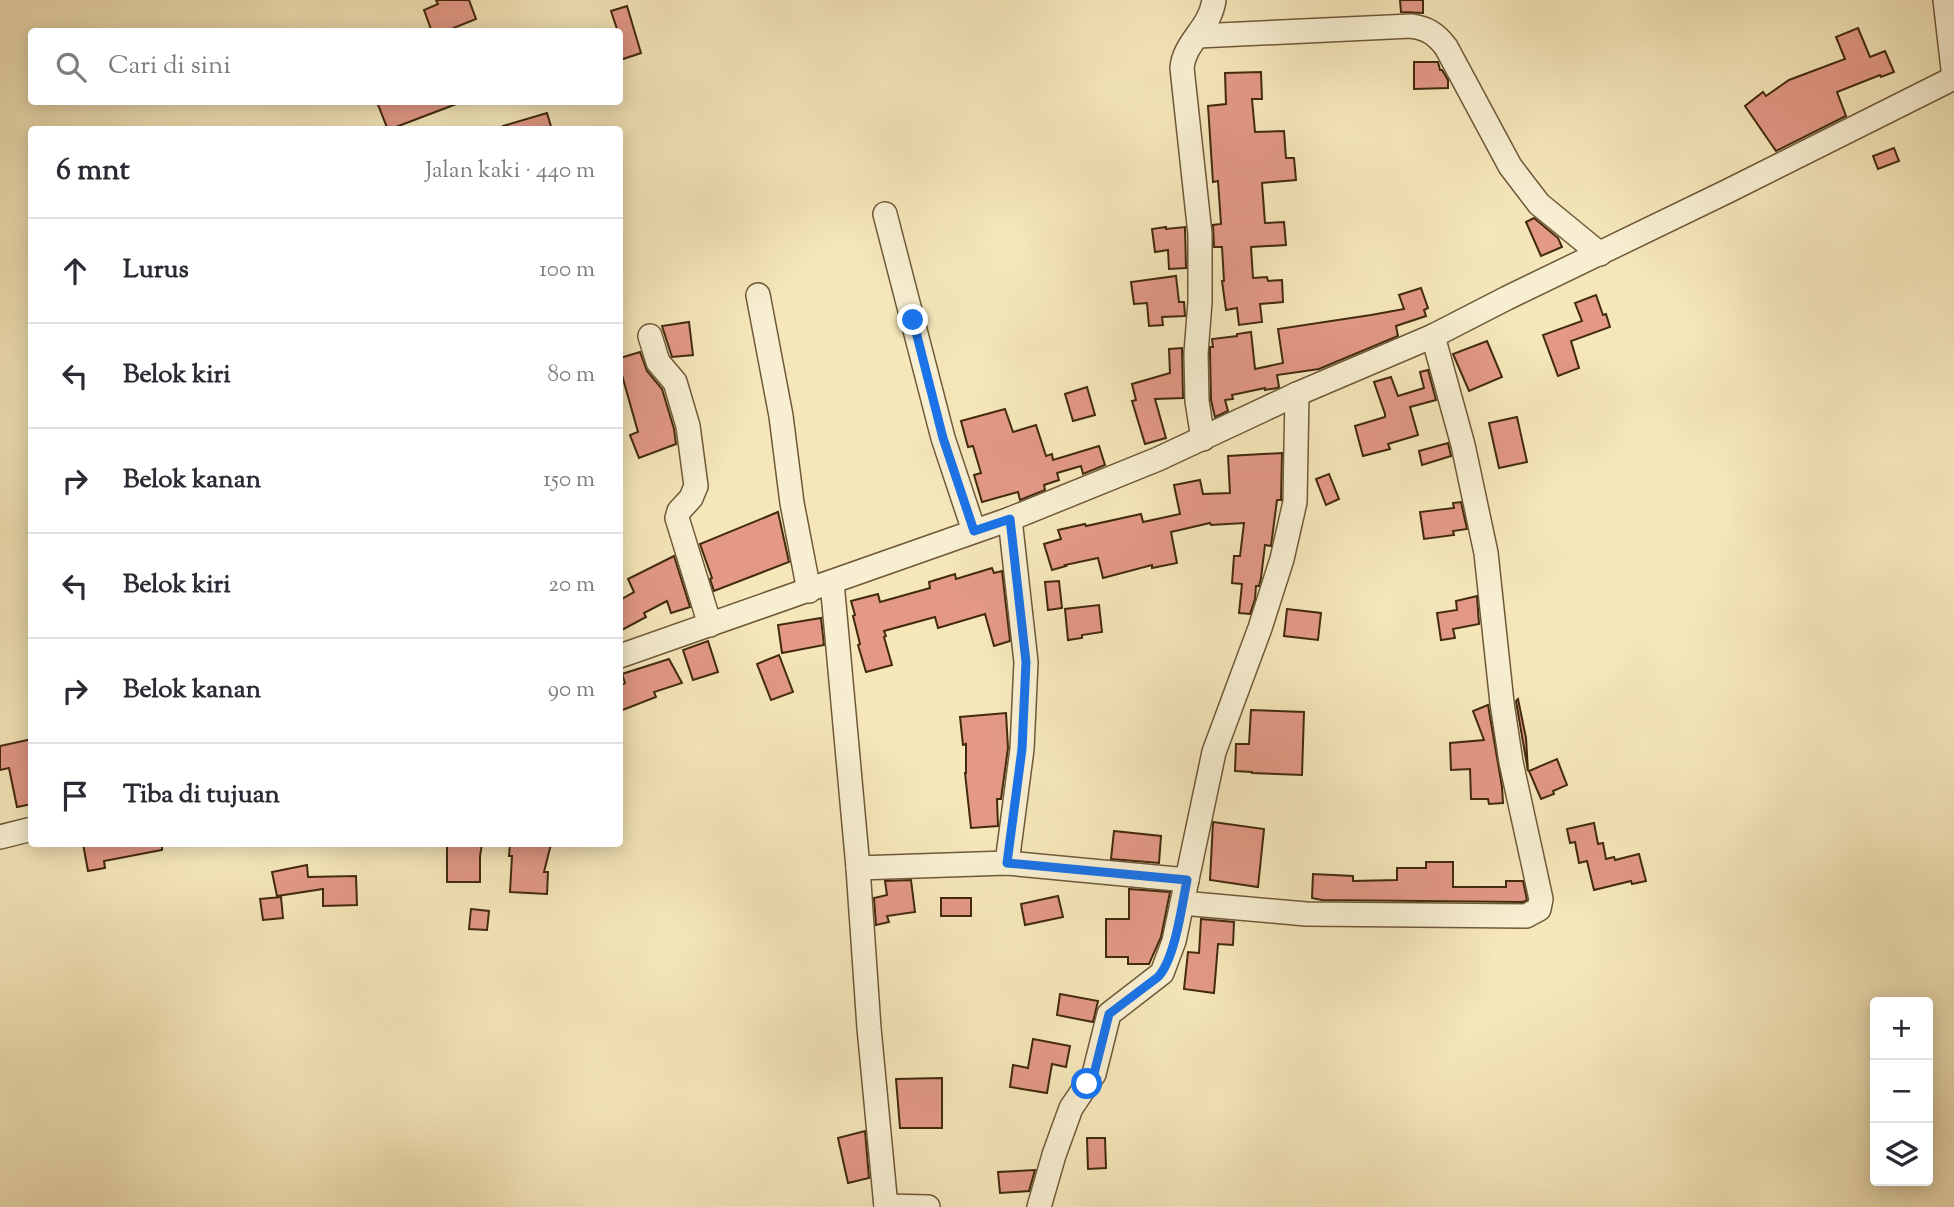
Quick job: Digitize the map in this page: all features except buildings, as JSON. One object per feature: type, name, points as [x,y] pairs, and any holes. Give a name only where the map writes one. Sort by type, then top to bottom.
[{"type":"street","points":[[1203,439],[1197,389],[1200,234],[1182,68],[1185,52],[1206,23],[1214,0]]},
{"type":"street","points":[[623,655],[1010,519],[1146,464],[1297,394],[1433,336],[1600,254],[1954,78],[1945,0]]},
{"type":"street","points":[[1198,36],[1411,26],[1431,31],[1446,47],[1510,166],[1539,204],[1600,254]]},
{"type":"street","points":[[885,214],[943,438],[974,531]]},
{"type":"street","points":[[758,295],[781,416],[792,503],[808,591]]},
{"type":"street","points":[[650,336],[658,362],[675,382],[688,426],[696,486],[677,518],[710,625]]},
{"type":"street","points":[[1182,903],[1306,914],[1526,916],[1539,909],[1541,898],[1511,762],[1502,703],[1486,553],[1463,444],[1433,336]]},
{"type":"street","points":[[1039,1207],[1071,1108],[1094,1074],[1109,1014],[1163,973],[1174,941],[1214,752],[1282,559],[1295,502],[1297,394]]},
{"type":"street","points":[[1007,863],[1022,749],[1026,662],[1010,519]]},
{"type":"street","points":[[832,582],[886,1206],[928,1207]]},
{"type":"street","points":[[0,837],[28,830]]},
{"type":"street","points":[[858,868],[1007,863],[1187,880]]},
{"type":"route","points":[[913,320],[943,438],[974,531],[1010,519],[1026,662],[1022,749],[1007,863],[1187,880],[1174,941],[1163,973],[1109,1014],[1094,1074],[1087,1084]]}]
